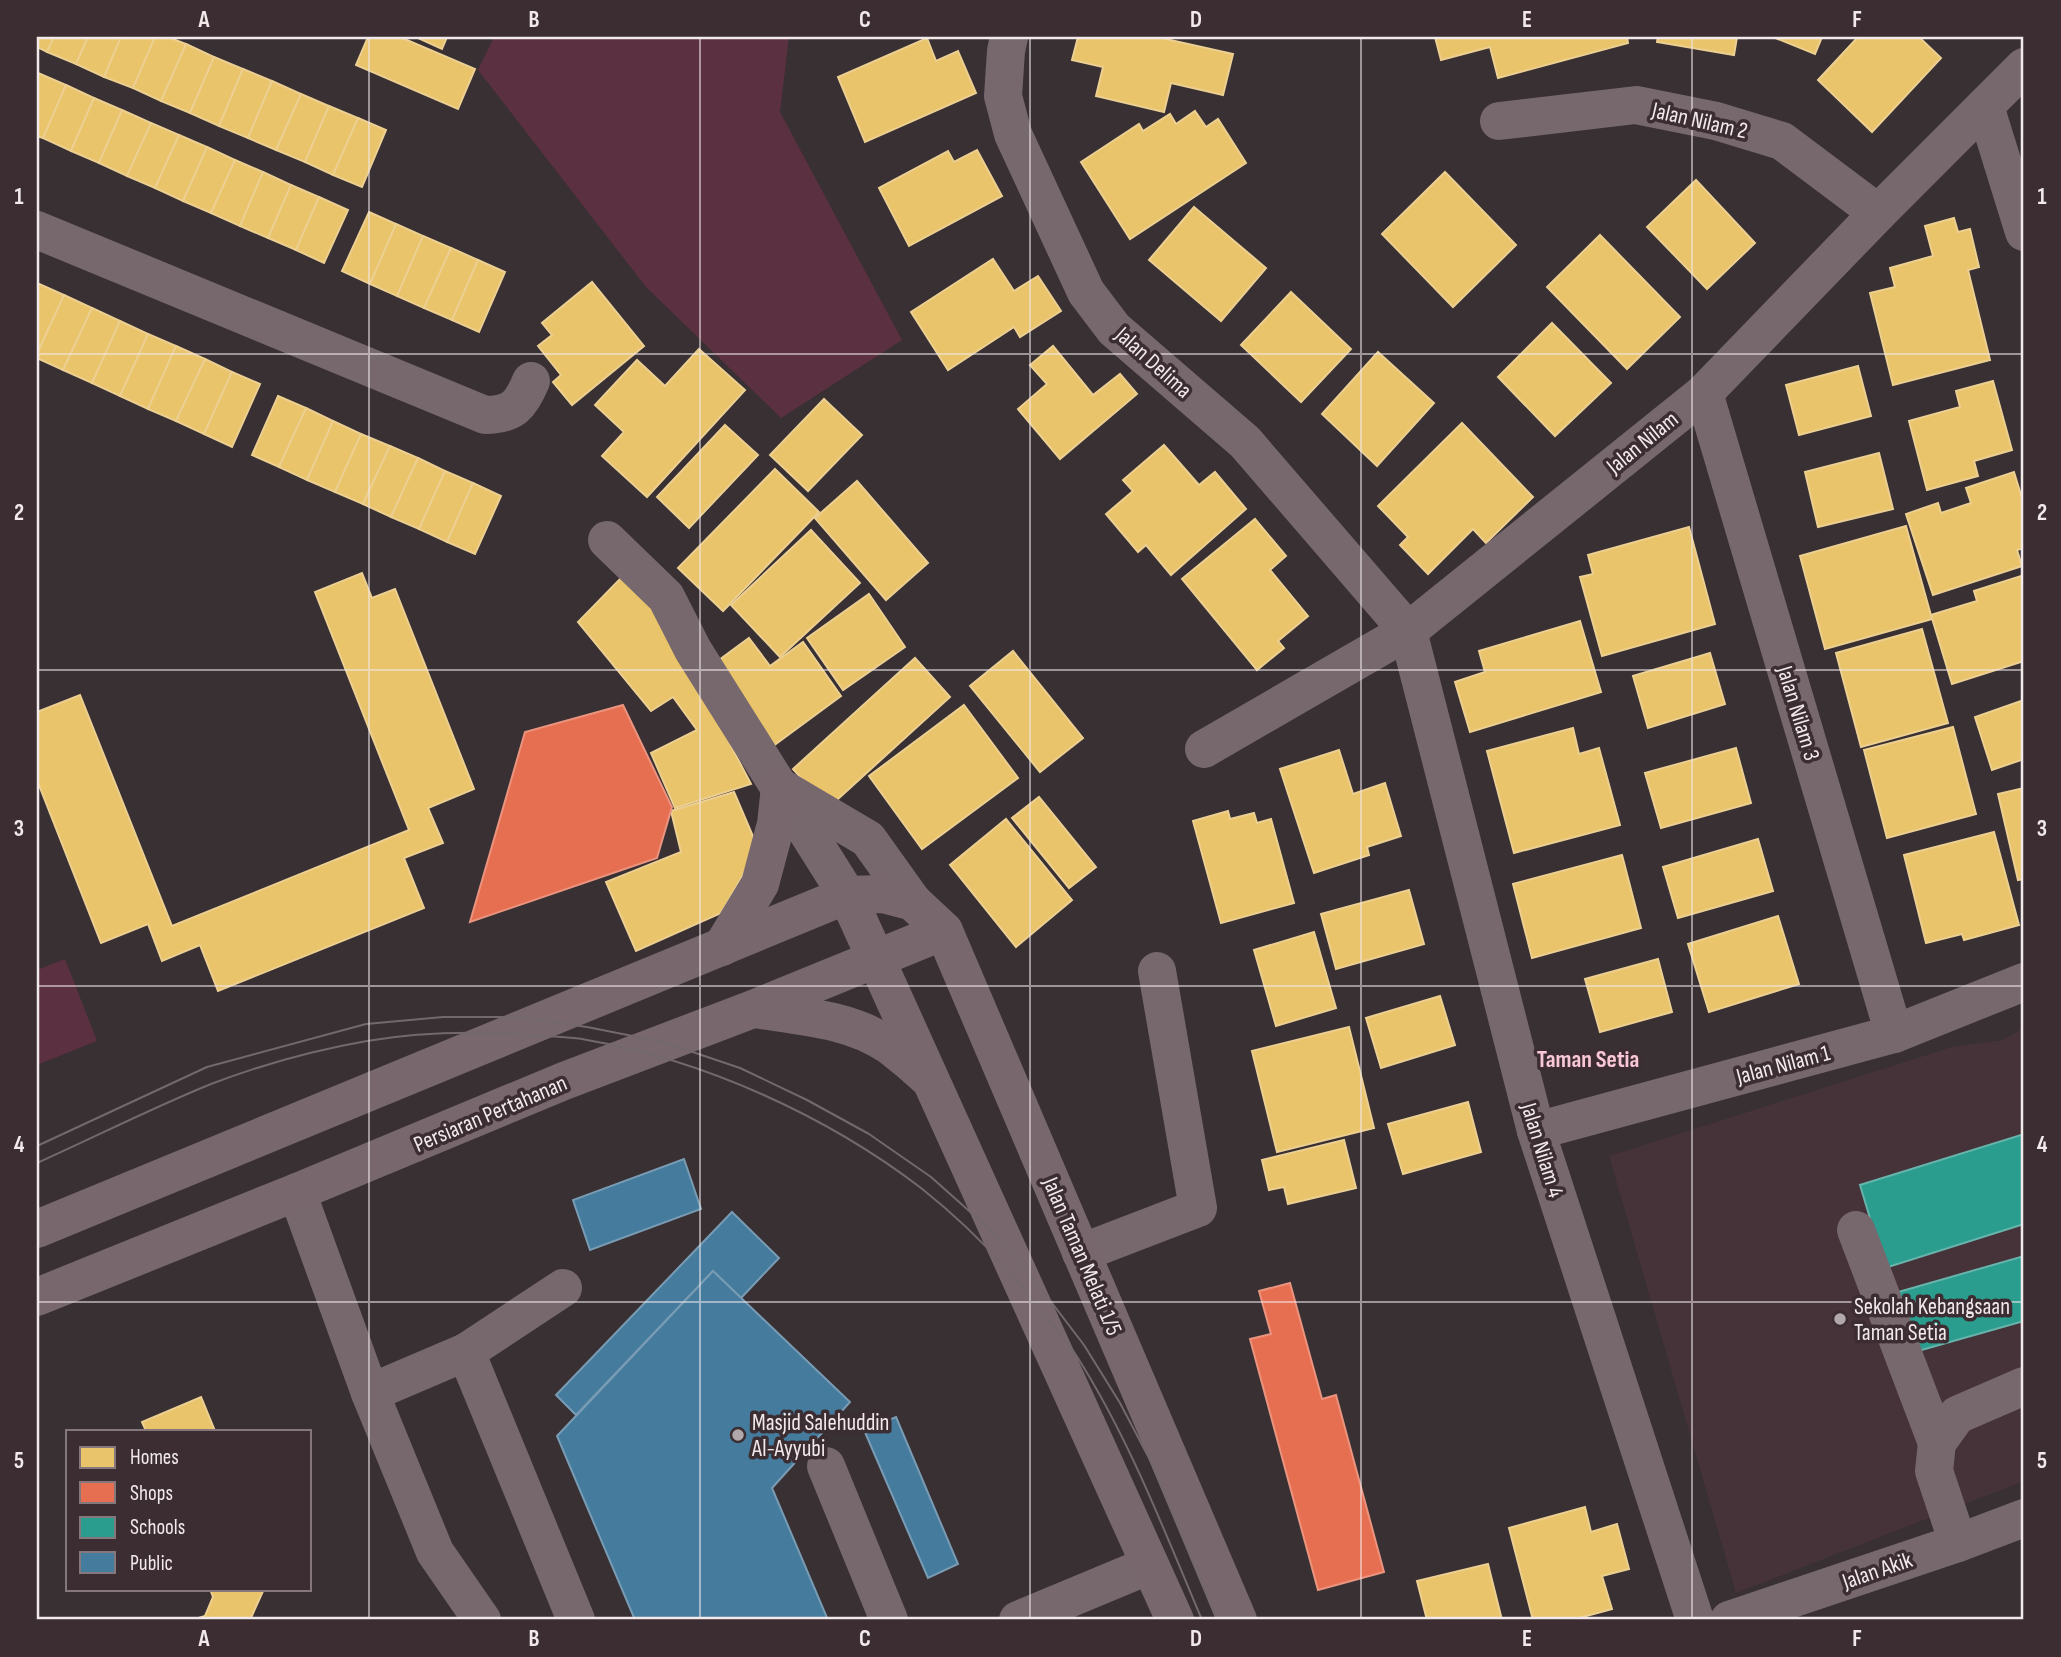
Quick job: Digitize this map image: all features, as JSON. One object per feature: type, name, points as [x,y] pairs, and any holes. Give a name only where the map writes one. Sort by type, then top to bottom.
[{"type":"main road","points":[[722,947],[760,884],[776,824],[780,787]]},
{"type":"main road","points":[[37,1229],[847,895],[883,894],[913,902]]},
{"type":"main road","points":[[847,895],[1175,1620]]},
{"type":"main road","name":"Jalan Taman Melati 1/5","points":[[913,902],[944,931],[1238,1620]]},
{"type":"main road","name":"Persiaran Pertahanan","points":[[37,1297],[564,1082],[944,931]]},
{"type":"main road","points":[[753,1009],[825,1020],[858,1030],[889,1045],[933,1081]]},
{"type":"street","name":"Jalan Delima","points":[[1009,37],[1003,96],[1013,134],[1086,292],[1114,329],[1245,442],[1408,631]]},
{"type":"street","name":"Jalan Nilam","points":[[1204,749],[1408,631],[1704,393],[2024,67]]},
{"type":"street","name":"Jalan Nilam 2","points":[[1499,121],[1636,105],[1716,121],[1782,141],[1878,213]]},
{"type":"street","points":[[1985,106],[2024,232]]},
{"type":"street","points":[[37,230],[485,415],[500,415],[511,410],[523,401],[531,381]]},
{"type":"street","name":"Jalan Nilam 3","points":[[1704,393],[1894,1034]]},
{"type":"street","points":[[607,540],[666,597],[693,649],[847,895]]},
{"type":"street","name":"Jalan Nilam 4","points":[[1408,631],[1536,1131],[1695,1620]]},
{"type":"street","points":[[780,787],[868,839],[913,902]]},
{"type":"street","points":[[1082,1253],[1198,1208],[1157,971]]},
{"type":"street","name":"Jalan Nilam 1","points":[[1536,1131],[1894,1034],[2024,982]]},
{"type":"street","points":[[298,1192],[370,1393],[435,1552],[482,1620]]},
{"type":"street","points":[[1856,1230],[1937,1443],[1934,1471],[1958,1543]]},
{"type":"street","points":[[370,1393],[466,1352],[563,1288]]},
{"type":"street","points":[[466,1352],[576,1620]]},
{"type":"street","points":[[1937,1443],[1957,1415],[2024,1386]]},
{"type":"street","points":[[826,1466],[889,1620]]},
{"type":"street","name":"Jalan Akik","points":[[1729,1620],[2024,1518]]},
{"type":"street","points":[[1018,1620],[1150,1565]]},
{"type":"shaded area","points":[[494,37],[789,37],[780,112],[902,340],[781,418],[646,287],[478,70]]},
{"type":"shaded area","points":[[65,959],[97,1041],[37,1065],[37,970]]},
{"type":"shaded area","name":"Sekolah Kebangsaan Taman Setia","points":[[2024,1028],[2024,1481],[1736,1593],[1609,1156],[1952,1047],[2003,1040]]},
{"type":"building: Homes","points":[[37,37],[54,37],[47,52],[37,47]]},
{"type":"building: Homes","points":[[54,37],[88,37],[76,64],[47,52]]},
{"type":"building: Homes","points":[[88,37],[121,37],[104,77],[76,64]]},
{"type":"building: Homes","points":[[121,37],[155,37],[133,88],[104,77]]},
{"type":"building: Homes","points":[[155,37],[168,37],[186,44],[161,101],[133,88]]},
{"type":"building: Homes","points":[[368,37],[400,37],[475,69],[458,109],[356,65]]},
{"type":"building: Homes","points":[[416,37],[447,37],[442,49]]},
{"type":"building: Homes","points":[[1078,37],[1157,37],[1233,54],[1223,95],[1171,83],[1164,112],[1096,96],[1103,67],[1072,60]]},
{"type":"building: Homes","points":[[1435,37],[1627,37],[1628,43],[1498,78],[1490,47],[1441,60]]},
{"type":"building: Homes","points":[[1658,37],[1737,37],[1734,55],[1657,42]]},
{"type":"building: Homes","points":[[1773,37],[1822,37],[1815,54]]},
{"type":"building: Homes","points":[[1858,37],[1919,37],[1941,58],[1872,132],[1818,80]]},
{"type":"building: Homes","points":[[927,38],[936,61],[958,51],[976,93],[865,142],[838,77]]},
{"type":"building: Homes","points":[[186,44],[214,57],[190,113],[161,101]]},
{"type":"building: Homes","points":[[214,57],[243,69],[219,126],[190,113]]},
{"type":"building: Homes","points":[[243,69],[272,81],[248,138],[219,126]]},
{"type":"building: Homes","points":[[38,73],[66,85],[43,138],[37,136]]},
{"type":"building: Homes","points":[[272,81],[301,94],[276,150],[248,138]]},
{"type":"building: Homes","points":[[66,85],[94,98],[71,151],[43,138]]},
{"type":"building: Homes","points":[[301,94],[329,106],[305,162],[276,150]]},
{"type":"building: Homes","points":[[94,98],[122,110],[99,163],[71,151]]},
{"type":"building: Homes","points":[[329,106],[358,118],[333,175],[305,162]]},
{"type":"building: Homes","points":[[122,110],[151,123],[127,176],[99,163]]},
{"type":"building: Homes","points":[[1195,111],[1206,127],[1218,119],[1246,163],[1130,239],[1081,162],[1139,124],[1143,131],[1170,114],[1176,124]]},
{"type":"building: Homes","points":[[358,118],[386,130],[362,187],[333,175]]},
{"type":"building: Homes","points":[[151,123],[179,135],[155,188],[127,176]]},
{"type":"building: Homes","points":[[179,135],[207,147],[183,201],[155,188]]},
{"type":"building: Homes","points":[[207,147],[235,160],[211,213],[183,201]]},
{"type":"building: Homes","points":[[977,150],[1002,196],[909,246],[879,188],[948,151],[954,162]]},
{"type":"building: Homes","points":[[235,160],[263,172],[240,226],[211,213]]},
{"type":"building: Homes","points":[[263,172],[291,185],[268,238],[240,226]]},
{"type":"building: Homes","points":[[1445,172],[1516,245],[1453,307],[1382,234]]},
{"type":"building: Homes","points":[[1696,180],[1755,243],[1707,289],[1647,227]]},
{"type":"building: Homes","points":[[291,185],[319,197],[296,250],[268,238]]},
{"type":"building: Homes","points":[[319,197],[348,210],[324,263],[296,250]]},
{"type":"building: Homes","points":[[1194,207],[1266,268],[1221,321],[1149,260]]},
{"type":"building: Homes","points":[[369,212],[396,224],[370,284],[342,271]]},
{"type":"building: Homes","points":[[1954,218],[1958,232],[1970,229],[1979,267],[1968,270],[1990,360],[1893,385],[1870,293],[1895,287],[1890,268],[1933,256],[1925,226]]},
{"type":"building: Homes","points":[[396,224],[423,236],[397,296],[370,284]]},
{"type":"building: Homes","points":[[1600,235],[1680,317],[1627,369],[1547,287]]},
{"type":"building: Homes","points":[[423,236],[451,248],[424,308],[397,296]]},
{"type":"building: Homes","points":[[451,248],[478,260],[452,320],[424,308]]},
{"type":"building: Homes","points":[[993,259],[1014,291],[1038,276],[1061,311],[1020,337],[1014,327],[948,370],[911,312]]},
{"type":"building: Homes","points":[[478,260],[505,272],[479,332],[452,320]]},
{"type":"building: Homes","points":[[592,282],[644,346],[572,405],[553,382],[561,375],[538,346],[552,335],[542,323]]},
{"type":"building: Homes","points":[[37,283],[64,295],[37,354]]},
{"type":"building: Homes","points":[[1291,292],[1351,349],[1301,402],[1241,345]]},
{"type":"building: Homes","points":[[64,295],[92,308],[63,370],[37,358],[37,354]]},
{"type":"building: Homes","points":[[92,308],[120,321],[92,383],[63,370]]},
{"type":"building: Homes","points":[[120,321],[148,334],[120,396],[92,383]]},
{"type":"building: Homes","points":[[1552,323],[1611,383],[1555,436],[1498,377]]},
{"type":"building: Homes","points":[[148,334],[176,346],[148,409],[120,396]]},
{"type":"building: Homes","points":[[176,346],[205,359],[176,421],[148,409]]},
{"type":"building: Homes","points":[[1053,346],[1093,395],[1120,374],[1137,394],[1060,459],[1018,409],[1047,384],[1030,365]]},
{"type":"building: Homes","points":[[699,349],[745,390],[647,497],[602,456],[624,432],[595,405],[637,360],[665,386]]},
{"type":"building: Homes","points":[[1378,352],[1434,403],[1377,466],[1322,414]]},
{"type":"building: Homes","points":[[205,359],[232,372],[204,434],[176,421]]},
{"type":"building: Homes","points":[[1858,366],[1871,416],[1799,435],[1786,385]]},
{"type":"building: Homes","points":[[232,372],[260,384],[232,447],[204,434]]},
{"type":"building: Homes","points":[[1993,381],[2012,450],[1974,461],[1978,476],[1927,490],[1909,421],[1960,407],[1956,391]]},
{"type":"building: Homes","points":[[278,396],[306,408],[279,467],[252,455]]},
{"type":"building: Homes","points":[[824,399],[862,435],[808,491],[770,455]]},
{"type":"building: Homes","points":[[306,408],[333,421],[307,480],[279,467]]},
{"type":"building: Homes","points":[[333,421],[361,434],[335,492],[307,480]]},
{"type":"building: Homes","points":[[1462,423],[1533,497],[1486,543],[1473,529],[1428,574],[1400,545],[1408,537],[1378,506]]},
{"type":"building: Homes","points":[[725,425],[758,455],[689,528],[657,497]]},
{"type":"building: Homes","points":[[361,434],[390,446],[363,504],[335,492]]},
{"type":"building: Homes","points":[[1164,445],[1199,485],[1215,472],[1246,509],[1171,575],[1146,545],[1138,552],[1106,514],[1133,491],[1123,480]]},
{"type":"building: Homes","points":[[390,446],[418,458],[391,517],[363,504]]},
{"type":"building: Homes","points":[[1879,453],[1893,509],[1818,527],[1805,472]]},
{"type":"building: Homes","points":[[418,458],[445,471],[419,529],[391,517]]},
{"type":"building: Homes","points":[[775,469],[819,512],[723,611],[678,568]]},
{"type":"building: Homes","points":[[445,471],[473,483],[447,542],[419,529]]},
{"type":"building: Homes","points":[[2014,472],[2024,505],[2024,548],[2017,550],[2022,566],[1933,595],[1906,514],[1938,503],[1941,513],[1971,503],[1966,488]]},
{"type":"building: Homes","points":[[857,481],[928,563],[886,600],[815,518]]},
{"type":"building: Homes","points":[[473,483],[501,496],[475,554],[447,542]]},
{"type":"building: Homes","points":[[1255,519],[1286,556],[1270,570],[1308,616],[1278,641],[1284,648],[1257,670],[1182,579]]},
{"type":"building: Homes","points":[[1906,526],[1932,619],[1825,649],[1800,556]]},
{"type":"building: Homes","points":[[1689,527],[1715,624],[1602,656],[1580,577],[1593,574],[1588,555]]},
{"type":"building: Homes","points":[[811,530],[860,583],[780,657],[731,605]]},
{"type":"building: Homes","points":[[362,573],[372,598],[395,589],[474,789],[428,808],[443,843],[404,858],[424,908],[218,991],[200,945],[162,961],[148,924],[101,943],[37,780],[37,712],[80,695],[172,926],[409,830],[315,592]]},
{"type":"building: Homes","points":[[625,574],[661,612],[751,784],[675,808],[651,753],[697,730],[673,697],[651,711],[578,622]]},
{"type":"building: Homes","points":[[2024,575],[2024,661],[1952,684],[1931,615],[1977,601],[1974,591]]},
{"type":"building: Homes","points":[[869,594],[905,647],[843,690],[807,638]]},
{"type":"building: Homes","points":[[1580,621],[1601,692],[1470,732],[1455,682],[1485,672],[1479,651]]},
{"type":"building: Homes","points":[[1922,629],[1948,723],[1861,747],[1836,653]]},
{"type":"building: Homes","points":[[749,638],[770,666],[803,642],[841,696],[773,746],[715,663]]},
{"type":"building: Homes","points":[[1013,651],[1083,738],[1040,772],[970,686]]},
{"type":"building: Homes","points":[[1710,653],[1725,704],[1648,728],[1633,676]]},
{"type":"building: Homes","points":[[915,658],[950,697],[828,808],[793,769]]},
{"type":"building: Homes","points":[[2024,700],[2024,759],[1992,770],[1975,717]]},
{"type":"building: Homes","points":[[964,705],[1018,778],[922,849],[869,776]]},
{"type":"building: Homes","points":[[1953,727],[1976,814],[1887,838],[1864,750]]},
{"type":"building: Homes","points":[[1573,728],[1579,754],[1599,748],[1620,825],[1514,853],[1487,751]]},
{"type":"building: Homes","points":[[1736,748],[1751,803],[1661,828],[1645,773]]},
{"type":"building: Homes","points":[[1339,750],[1353,794],[1385,783],[1401,836],[1367,847],[1369,855],[1314,873],[1280,769]]},
{"type":"building: Homes","points":[[2024,788],[2024,879],[2018,880],[1998,794]]},
{"type":"building: Homes","points":[[734,792],[758,848],[721,913],[636,951],[606,882],[681,852],[671,811]]},
{"type":"building: Homes","points":[[1039,797],[1096,867],[1069,888],[1012,818]]},
{"type":"building: Homes","points":[[1228,811],[1230,819],[1254,813],[1257,823],[1271,819],[1294,903],[1221,923],[1193,821]]},
{"type":"building: Homes","points":[[1006,819],[1072,900],[1016,947],[950,865]]},
{"type":"building: Homes","points":[[1994,832],[2019,925],[1964,940],[1962,934],[1926,943],[1904,855]]},
{"type":"building: Homes","points":[[1758,839],[1773,891],[1678,918],[1663,867]]},
{"type":"building: Homes","points":[[1622,855],[1641,928],[1532,958],[1513,884]]},
{"type":"building: Homes","points":[[1409,890],[1424,944],[1336,969],[1321,914]]},
{"type":"building: Homes","points":[[1778,916],[1799,984],[1709,1012],[1688,944]]},
{"type":"building: Homes","points":[[1314,932],[1336,1008],[1276,1026],[1254,950]]},
{"type":"building: Homes","points":[[1658,959],[1672,1012],[1600,1032],[1585,979]]},
{"type":"building: Homes","points":[[1440,996],[1455,1045],[1381,1068],[1366,1018]]},
{"type":"building: Homes","points":[[1349,1027],[1374,1128],[1277,1152],[1252,1051]]},
{"type":"building: Homes","points":[[1468,1102],[1481,1152],[1403,1174],[1388,1124]]},
{"type":"building: Homes","points":[[1344,1140],[1356,1188],[1288,1204],[1284,1187],[1269,1190],[1262,1160]]},
{"type":"building: Homes","points":[[201,1397],[215,1430],[146,1430],[142,1422]]},
{"type":"building: Homes","points":[[1585,1507],[1591,1532],[1617,1524],[1629,1569],[1602,1576],[1612,1609],[1579,1618],[1580,1620],[1533,1620],[1509,1528]]},
{"type":"building: Homes","points":[[1488,1564],[1502,1620],[1427,1620],[1417,1581]]},
{"type":"building: Homes","points":[[210,1590],[264,1590],[250,1620],[192,1620],[205,1616],[213,1597]]},
{"type":"building: Shops","points":[[623,705],[672,807],[657,858],[470,922],[525,732]]},
{"type":"building: Shops","points":[[1290,1283],[1322,1399],[1336,1395],[1384,1572],[1318,1590],[1250,1339],[1271,1334],[1259,1291]]},
{"type":"building: Schools","points":[[2024,1134],[2024,1224],[1885,1268],[1860,1185]]},
{"type":"building: Schools","points":[[2024,1256],[2024,1321],[1911,1353],[1895,1293]]},
{"type":"building: Public","points":[[684,1159],[701,1209],[590,1250],[573,1200]]},
{"type":"building: Public","points":[[732,1212],[779,1258],[741,1298],[713,1271],[576,1415],[556,1395]]},
{"type":"building: Public","points":[[713,1271],[850,1402],[772,1488],[828,1620],[635,1620],[557,1436]]},
{"type":"building: Public","points":[[896,1417],[958,1564],[928,1578],[864,1430]]},
{"type":"tram line","points":[[37,1146],[207,1067],[366,1024],[443,1017],[517,1017],[663,1042],[740,1068],[869,1134],[931,1177],[986,1226],[1036,1282],[1084,1345],[1120,1403],[1150,1460],[1217,1620]]},
{"type":"tram line","points":[[37,1163],[230,1077],[308,1054],[389,1038],[477,1033],[576,1038],[675,1061],[763,1094],[846,1137],[921,1188],[973,1234],[1035,1302],[1076,1355],[1113,1419],[1145,1485],[1202,1620]]},
{"type":"place","name":"Sekolah Kebangsaan Taman Setia","points":[[1840,1319]]},
{"type":"place","name":"Masjid Salehuddin Al-Ayyubi","points":[[738,1435]]},
{"type":"district","name":"Taman Setia","points":[[1588,1059]]}]
